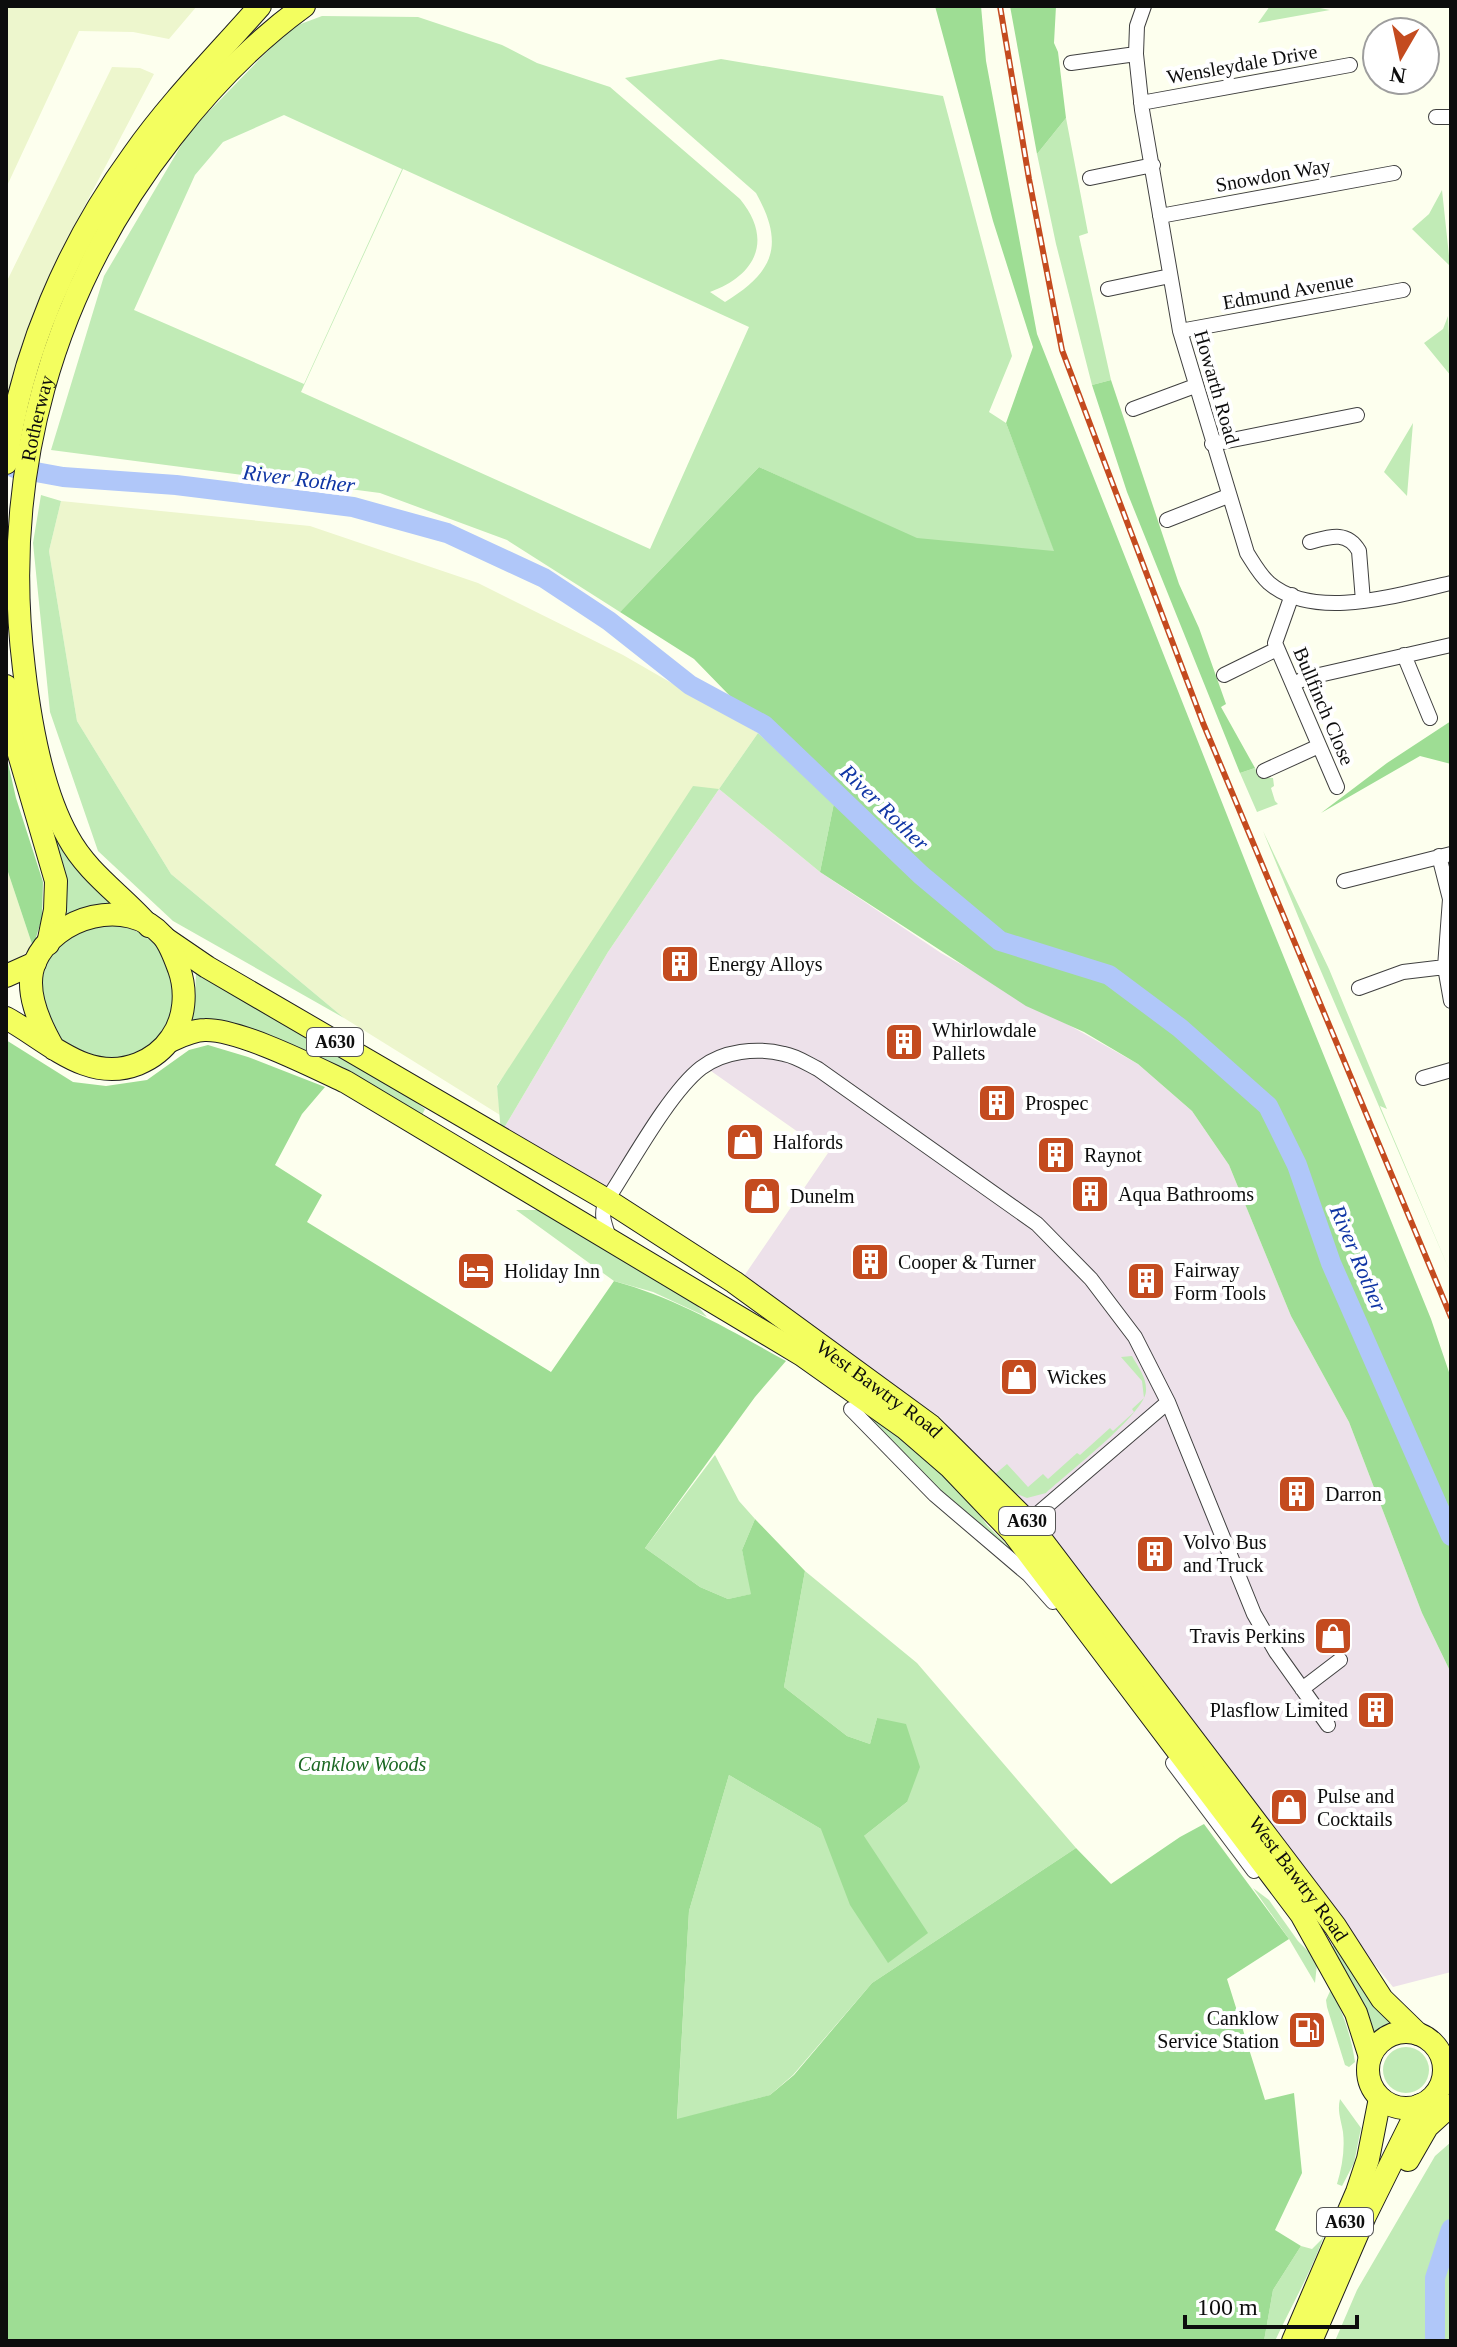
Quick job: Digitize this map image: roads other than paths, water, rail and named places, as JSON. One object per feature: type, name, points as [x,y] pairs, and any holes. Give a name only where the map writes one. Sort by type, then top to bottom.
[{"type":"main road","name":"Rotherway","points":[[157,932],[83,861],[67,836],[53,800],[28,698],[20,632],[18,545],[22,498],[14,452],[34,347],[58,285],[83,234],[134,153],[260,6]]},
{"type":"main road","name":"Rotherway","points":[[14,452],[73,298],[141,176],[222,77],[261,40],[304,6]]},
{"type":"main road","points":[[6,686],[16,744],[56,881],[55,910],[32,989],[39,1021],[54,1049]]},
{"type":"main road","points":[[6,976],[41,954],[73,923],[96,916],[123,916],[157,932],[183,981],[180,1023],[170,1041],[142,1062],[115,1069],[88,1066],[54,1049],[6,1018]]},
{"type":"main road","name":"West Bawtry Road","points":[[157,932],[207,967],[607,1200],[734,1282],[931,1426],[1028,1522],[1335,1926],[1382,1999],[1435,2043]]},
{"type":"main road","name":"West Bawtry Road","points":[[170,1041],[190,1032],[217,1030],[346,1082],[802,1355],[905,1428],[1004,1521],[1301,1914],[1356,2013],[1370,2057]]},
{"type":"main road","points":[[802,1355],[851,1409]]},
{"type":"main road","points":[[1254,1871],[1266,1887],[1301,1914]]},
{"type":"main road","points":[[1370,2057],[1376,2046],[1399,2032],[1435,2043],[1444,2068],[1447,2091]]},
{"type":"main road","name":"A630","points":[[1293,2341],[1357,2192],[1368,2159],[1380,2098],[1368,2078],[1370,2057]]},
{"type":"main road","name":"A630","points":[[1311,2341],[1365,2216],[1420,2105],[1447,2091]]},
{"type":"main road","name":"A630","points":[[1333,2289],[1447,2091]]},
{"type":"main road","points":[[1380,2098],[1399,2107],[1420,2105]]},
{"type":"street","name":"Howarth Road","points":[[1144,6],[1137,26],[1136,54],[1141,103],[1180,331],[1247,553],[1270,584],[1292,595],[1332,603],[1363,601],[1451,584]]},
{"type":"street","points":[[1071,63],[1136,54]]},
{"type":"street","name":"Wensleydale Drive","points":[[1141,103],[1350,65]]},
{"type":"street","points":[[1090,178],[1153,165]]},
{"type":"street","name":"Snowdon Way","points":[[1160,216],[1394,173]]},
{"type":"street","points":[[1108,289],[1170,276]]},
{"type":"street","name":"Edmund Avenue","points":[[1180,331],[1403,290]]},
{"type":"street","points":[[1133,409],[1195,386]]},
{"type":"street","points":[[1212,444],[1357,415]]},
{"type":"street","points":[[1167,520],[1228,496]]},
{"type":"street","points":[[1310,542],[1336,536],[1351,540],[1356,545],[1363,601]]},
{"type":"street","name":"Bullfinch Close","points":[[1292,595],[1277,636],[1277,649],[1337,787]]},
{"type":"street","points":[[1293,684],[1306,678],[1451,645]]},
{"type":"street","points":[[1224,675],[1277,649]]},
{"type":"street","points":[[1404,655],[1430,718]]},
{"type":"street","points":[[1264,771],[1319,746]]},
{"type":"street","points":[[1344,881],[1445,855],[1450,899],[1445,967],[1451,1001]]},
{"type":"street","points":[[1359,988],[1403,972],[1445,967]]},
{"type":"street","points":[[610,1240],[602,1208],[678,1092],[701,1068],[726,1055],[753,1051],[785,1054],[818,1069],[1037,1224],[1091,1279],[1135,1337],[1168,1402],[1254,1614],[1328,1725]]},
{"type":"street","points":[[1423,1078],[1451,1070]]},
{"type":"street","points":[[1028,1522],[1168,1402]]},
{"type":"street","name":"West Bawtry Road","points":[[851,1409],[935,1495],[1029,1575],[1050,1599],[1254,1871]]},
{"type":"street","points":[[1302,1689],[1340,1660]]},
{"type":"waterway","name":"River Rother","points":[[14,468],[63,477],[176,485],[353,507],[447,533],[544,578],[609,621],[690,685],[764,725],[921,875],[1000,941],[1109,975],[1180,1028],[1268,1106],[1297,1165],[1331,1263],[1451,1536]]},
{"type":"waterway","name":"River Rother","points":[[1435,2341],[1435,2278],[1451,2229]]},
{"type":"railway","points":[[1000,6],[1062,350],[1203,723],[1451,1317]]},
{"type":"place","name":"Energy Alloys","points":[[680,964]]},
{"type":"place","name":"Whirlowdale Pallets","points":[[904,1042]]},
{"type":"place","name":"Prospec","points":[[997,1103]]},
{"type":"place","name":"Halfords","points":[[745,1142]]},
{"type":"place","name":"Raynot","points":[[1056,1155]]},
{"type":"place","name":"Aqua Bathrooms","points":[[1090,1194]]},
{"type":"place","name":"Dunelm","points":[[762,1196]]},
{"type":"place","name":"Cooper & Turner","points":[[870,1262]]},
{"type":"place","name":"Holiday Inn","points":[[476,1271]]},
{"type":"place","name":"Fairway Form Tools","points":[[1146,1281]]},
{"type":"place","name":"Wickes","points":[[1019,1377]]},
{"type":"place","name":"Darron","points":[[1297,1494]]},
{"type":"place","name":"Volvo Bus and Truck","points":[[1155,1554]]},
{"type":"place","name":"Travis Perkins","points":[[1333,1636]]},
{"type":"place","name":"Plasflow Limited","points":[[1376,1710]]},
{"type":"place","name":"Pulse and Cocktails","points":[[1289,1807]]},
{"type":"place","name":"Canklow Service Station","points":[[1307,2030]]},
{"type":"park label","name":"Canklow Woods","points":[[362,1764]]}]
